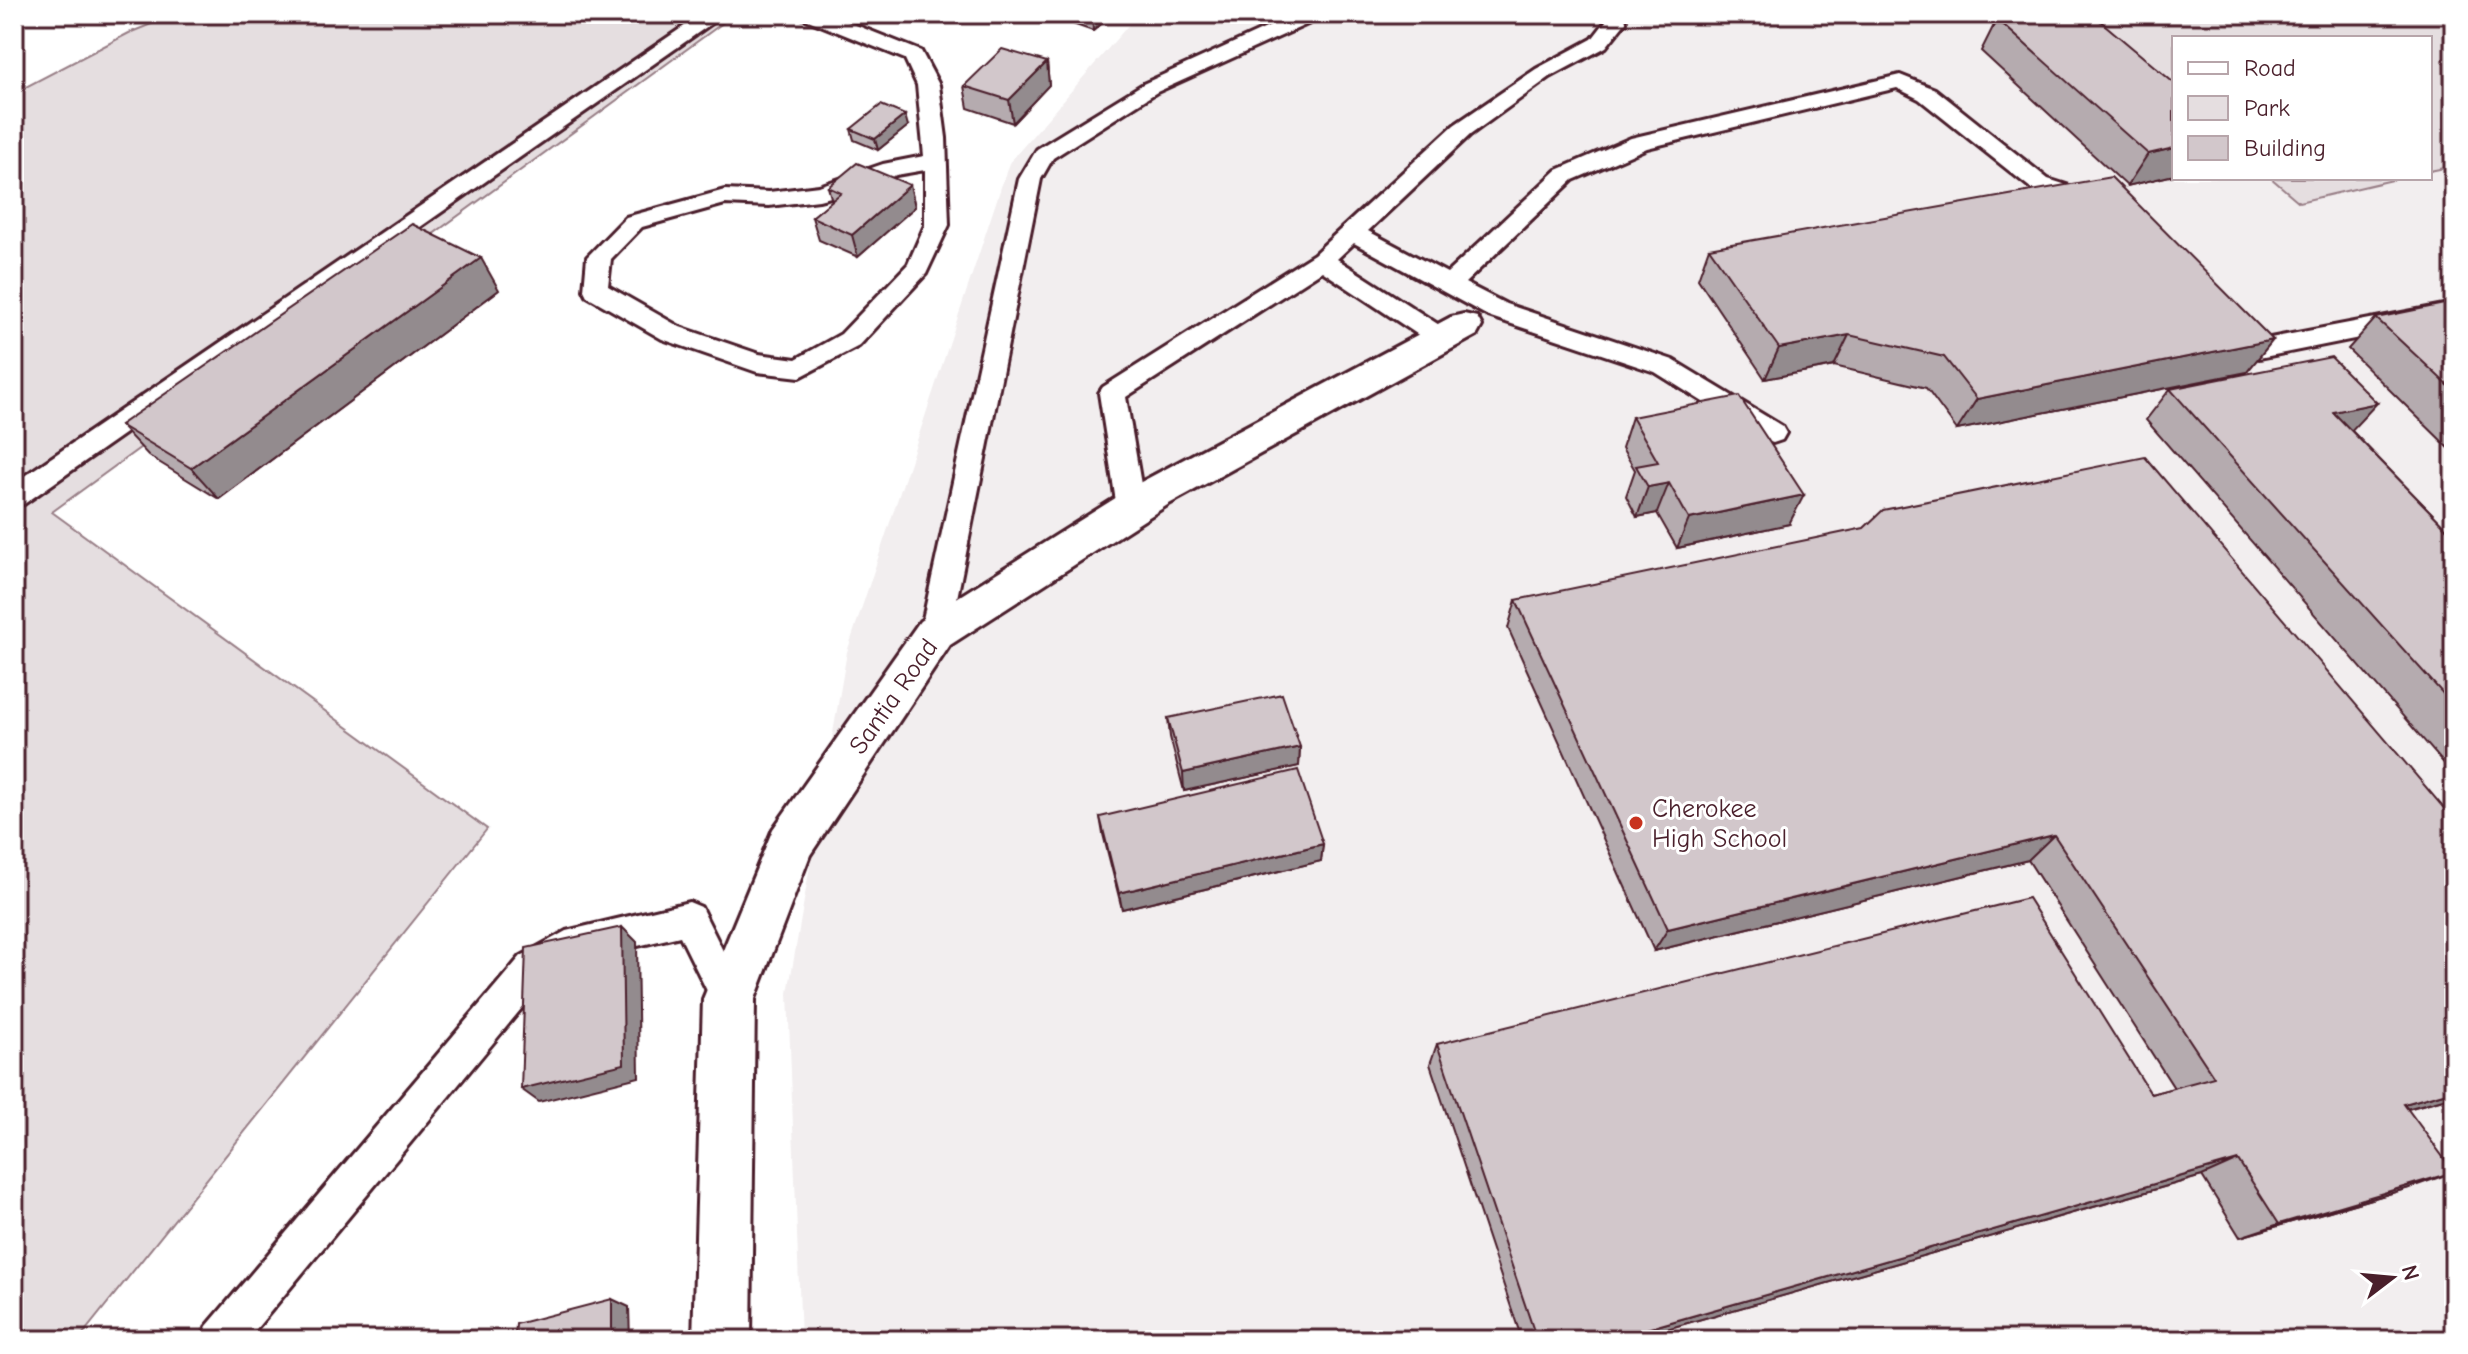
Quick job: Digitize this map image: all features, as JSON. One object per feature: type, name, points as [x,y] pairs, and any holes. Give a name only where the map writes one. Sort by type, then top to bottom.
[{"type":"street","name":"Santia Road","points":[[722,1340],[729,999],[790,844],[935,633],[1131,508],[1451,316]]},
{"type":"lane","points":[[14,497],[715,14]]},
{"type":"lane","points":[[810,14],[914,55],[928,85],[935,138],[937,225],[918,268],[850,340],[800,368],[757,363],[671,333],[596,290],[599,257],[634,222],[725,197],[769,199],[819,193],[854,184],[891,169],[935,161]]},
{"type":"lane","points":[[935,633],[1030,179],[1045,154],[1150,88],[1314,14]]},
{"type":"lane","points":[[1131,508],[1112,393],[1322,260],[1462,130],[1543,73],[1599,43],[1616,22],[1615,14]]},
{"type":"lane","points":[[1451,316],[1565,175],[1639,143],[1900,81],[1927,94],[2040,184],[2107,208]]},
{"type":"lane","points":[[1352,232],[1451,316]]},
{"type":"lane","points":[[1322,260],[1451,316],[1497,310],[1664,366],[1773,433]]},
{"type":"lane","points":[[2218,305],[2259,349],[2454,311]]},
{"type":"lane","points":[[221,1340],[533,968],[566,947],[689,918],[729,999]]},
{"type":"shaded area","name":"Cherokee High School","points":[[1138,14],[2454,14],[2454,1340],[801,1340],[788,993],[847,652],[1009,163]]},
{"type":"green space","points":[[176,14],[735,14],[52,512],[487,829],[78,1340],[14,1340],[14,93],[129,33]]},
{"type":"green space","points":[[2112,14],[2454,14],[2454,166],[2432,171],[2432,36],[2172,36],[2172,94],[2083,20]]},
{"type":"green space","points":[[2273,180],[2392,180],[2299,202]]},
{"type":"building","points":[[2023,14],[2092,14],[2172,81],[2172,148],[2148,154],[1997,19]]},
{"type":"building","points":[[1002,49],[1047,62],[1009,100],[964,86]]},
{"type":"building","points":[[881,105],[905,115],[875,139],[851,129]]},
{"type":"building","points":[[857,163],[910,185],[852,235],[812,217],[841,193],[828,187]]},
{"type":"building","points":[[2111,177],[2273,340],[1977,399],[1944,357],[1849,335],[1779,348],[1709,248]]},
{"type":"building","points":[[412,224],[481,258],[191,468],[120,425]]},
{"type":"building","points":[[2454,302],[2454,391],[2376,318]]},
{"type":"building","points":[[2331,357],[2377,403],[2333,412],[2454,536],[2454,706],[2170,389]]},
{"type":"building","points":[[1739,396],[1804,495],[1689,519],[1669,483],[1648,487],[1636,466],[1658,462],[1632,417]]},
{"type":"building","points":[[2145,457],[2454,820],[2454,1090],[2404,1104],[2454,1172],[2279,1224],[2238,1160],[1608,1340],[1537,1340],[1437,1044],[2028,898],[2151,1094],[2214,1077],[2054,835],[1668,929],[1516,600],[1864,528],[1883,510]]},
{"type":"building","points":[[1282,694],[1300,747],[1183,773],[1168,718]]},
{"type":"building","points":[[1298,770],[1323,844],[1119,893],[1100,817]]},
{"type":"building","points":[[622,927],[624,1064],[521,1089],[526,948]]},
{"type":"building","points":[[612,1299],[612,1340],[515,1340],[516,1324]]},
{"type":"place","name":"Cherokee High School","points":[[1636,823]]}]
